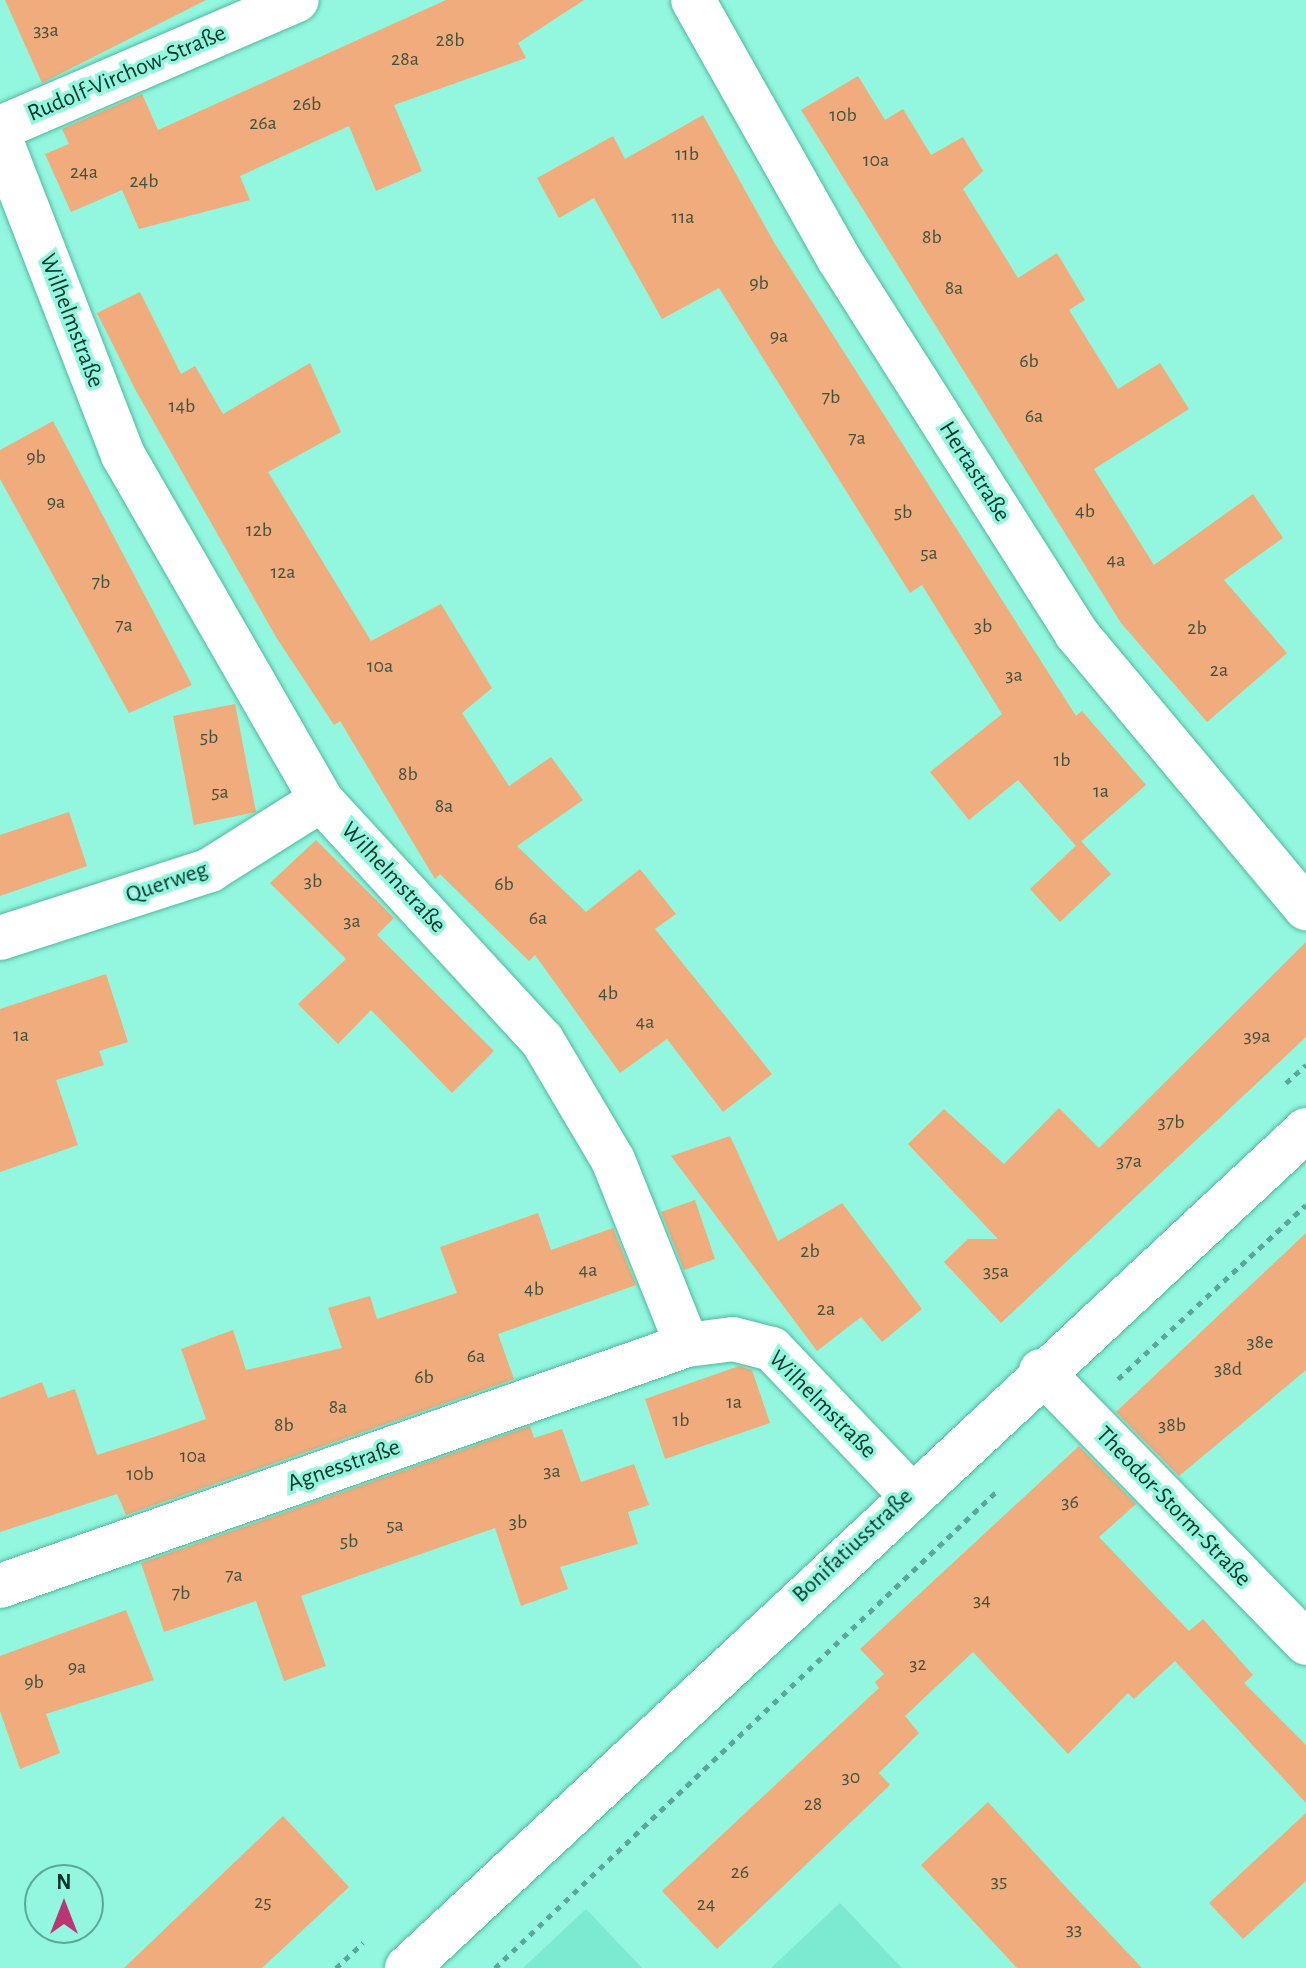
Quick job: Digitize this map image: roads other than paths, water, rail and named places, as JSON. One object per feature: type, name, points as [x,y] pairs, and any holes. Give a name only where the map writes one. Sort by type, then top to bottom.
[{"type":"street","name":"Rudolf-Virchow-Straße","points":[[0,128],[297,0]]},
{"type":"street","name":"Hertastraße","points":[[693,0],[839,259],[1076,633],[1306,908]]},
{"type":"street","name":"Wilhelmstraße","points":[[0,138],[123,455],[321,800],[542,1040],[613,1160],[687,1345],[733,1339],[772,1349],[909,1493]]},
{"type":"street","name":"Querweg","points":[[0,938],[210,870],[321,800]]},
{"type":"street","name":"Bonifatiusstraße","points":[[407,1968],[909,1493],[1306,1130]]},
{"type":"street","name":"Agnesstraße","points":[[0,1586],[687,1345]]},
{"type":"street","name":"Theodor-Storm-Straße","points":[[1041,1371],[1306,1643]]}]
